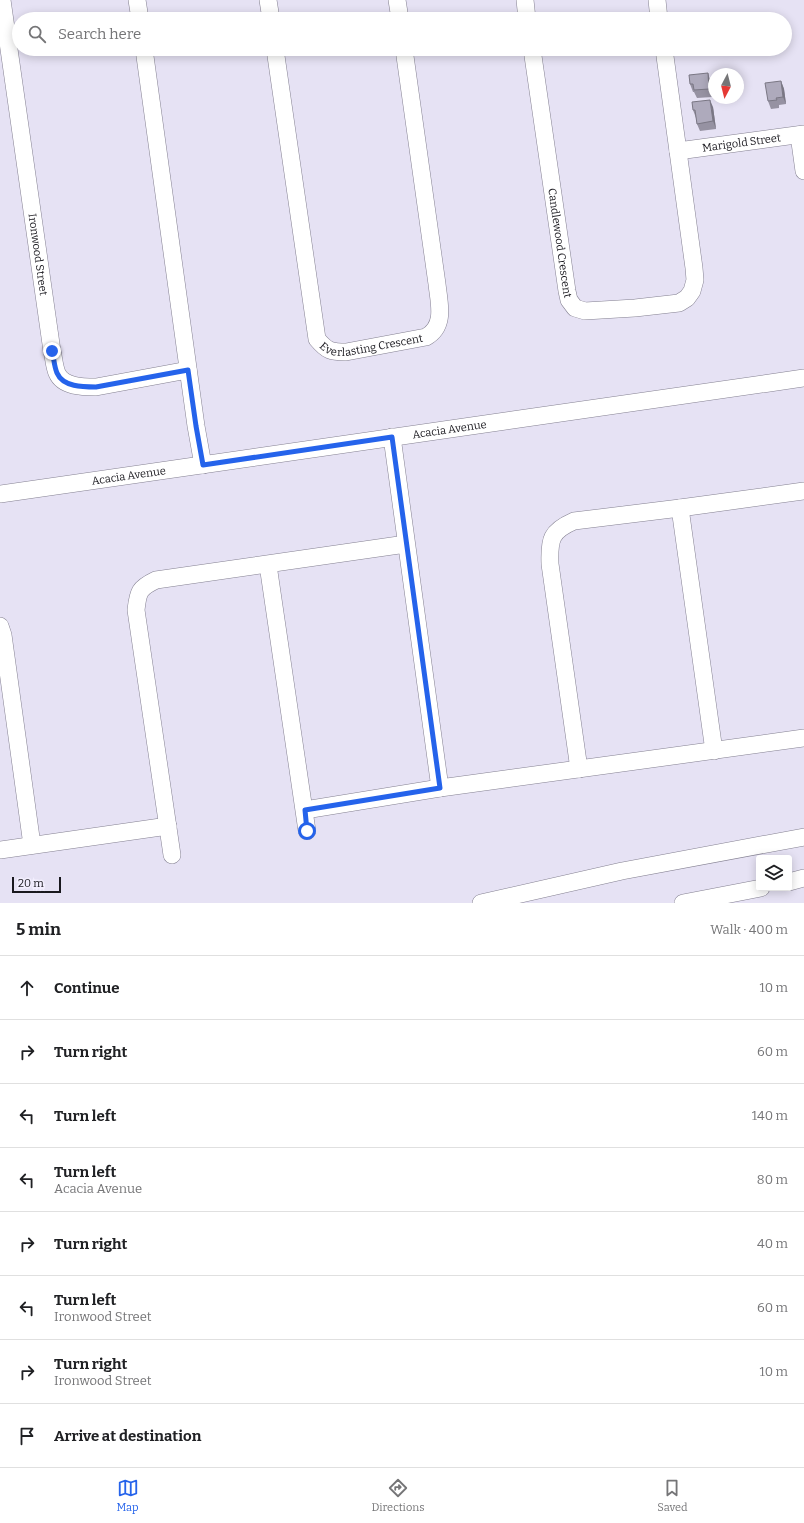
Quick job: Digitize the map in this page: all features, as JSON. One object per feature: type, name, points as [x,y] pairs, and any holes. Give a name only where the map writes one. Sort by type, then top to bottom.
[{"type":"street","name":"Ironwood Street","points":[[2,0],[52,351],[57,374],[72,385],[96,387],[188,370]]},
{"type":"street","points":[[137,0],[139,12]]},
{"type":"street","points":[[268,0],[270,12]]},
{"type":"street","points":[[397,0],[399,12]]},
{"type":"street","points":[[525,0],[527,12]]},
{"type":"street","points":[[657,0],[659,12]]},
{"type":"street","points":[[145,56],[188,370],[203,465]]},
{"type":"street","name":"Everlasting Crescent","points":[[276,56],[317,339],[324,348],[333,352],[346,352],[426,337],[433,333],[438,323],[440,310],[437,284],[405,56]]},
{"type":"street","name":"Candlewood Crescent","points":[[533,56],[567,291],[569,300],[575,308],[585,311],[679,304],[687,298],[692,290],[695,280],[694,268],[665,56]]},
{"type":"street","points":[[801,134],[804,170]]},
{"type":"street","name":"Marigold Street","points":[[678,151],[801,134]]},
{"type":"street","name":"Acacia Avenue","points":[[0,494],[804,378]]},
{"type":"street","points":[[392,437],[440,788]]},
{"type":"street","points":[[579,769],[550,564],[551,542],[555,533],[561,526],[574,520],[680,508],[804,491]]},
{"type":"street","points":[[680,508],[714,751]]},
{"type":"street","points":[[172,855],[136,610],[138,595],[144,586],[156,580],[406,544]]},
{"type":"street","points":[[268,565],[307,831]]},
{"type":"street","points":[[0,626],[3,635],[32,845]]},
{"type":"street","points":[[305,810],[440,788],[804,738]]},
{"type":"street","points":[[0,850],[168,826]]},
{"type":"street","points":[[481,903],[622,871],[804,837]]},
{"type":"street","points":[[792,881],[804,878]]},
{"type":"street","points":[[683,903],[756,889]]},
{"type":"building","points":[[708,73],[708,89],[694,90],[693,84],[690,84],[689,75]]},
{"type":"building","points":[[781,81],[783,97],[776,98],[777,100],[768,101],[765,83]]},
{"type":"building","points":[[708,100],[708,104],[711,104],[713,121],[697,124],[692,102]]},
{"type":"route","points":[[52,351],[57,374],[72,385],[82,387],[96,387],[188,370],[203,465],[392,437],[440,788],[305,810],[307,831]]}]
